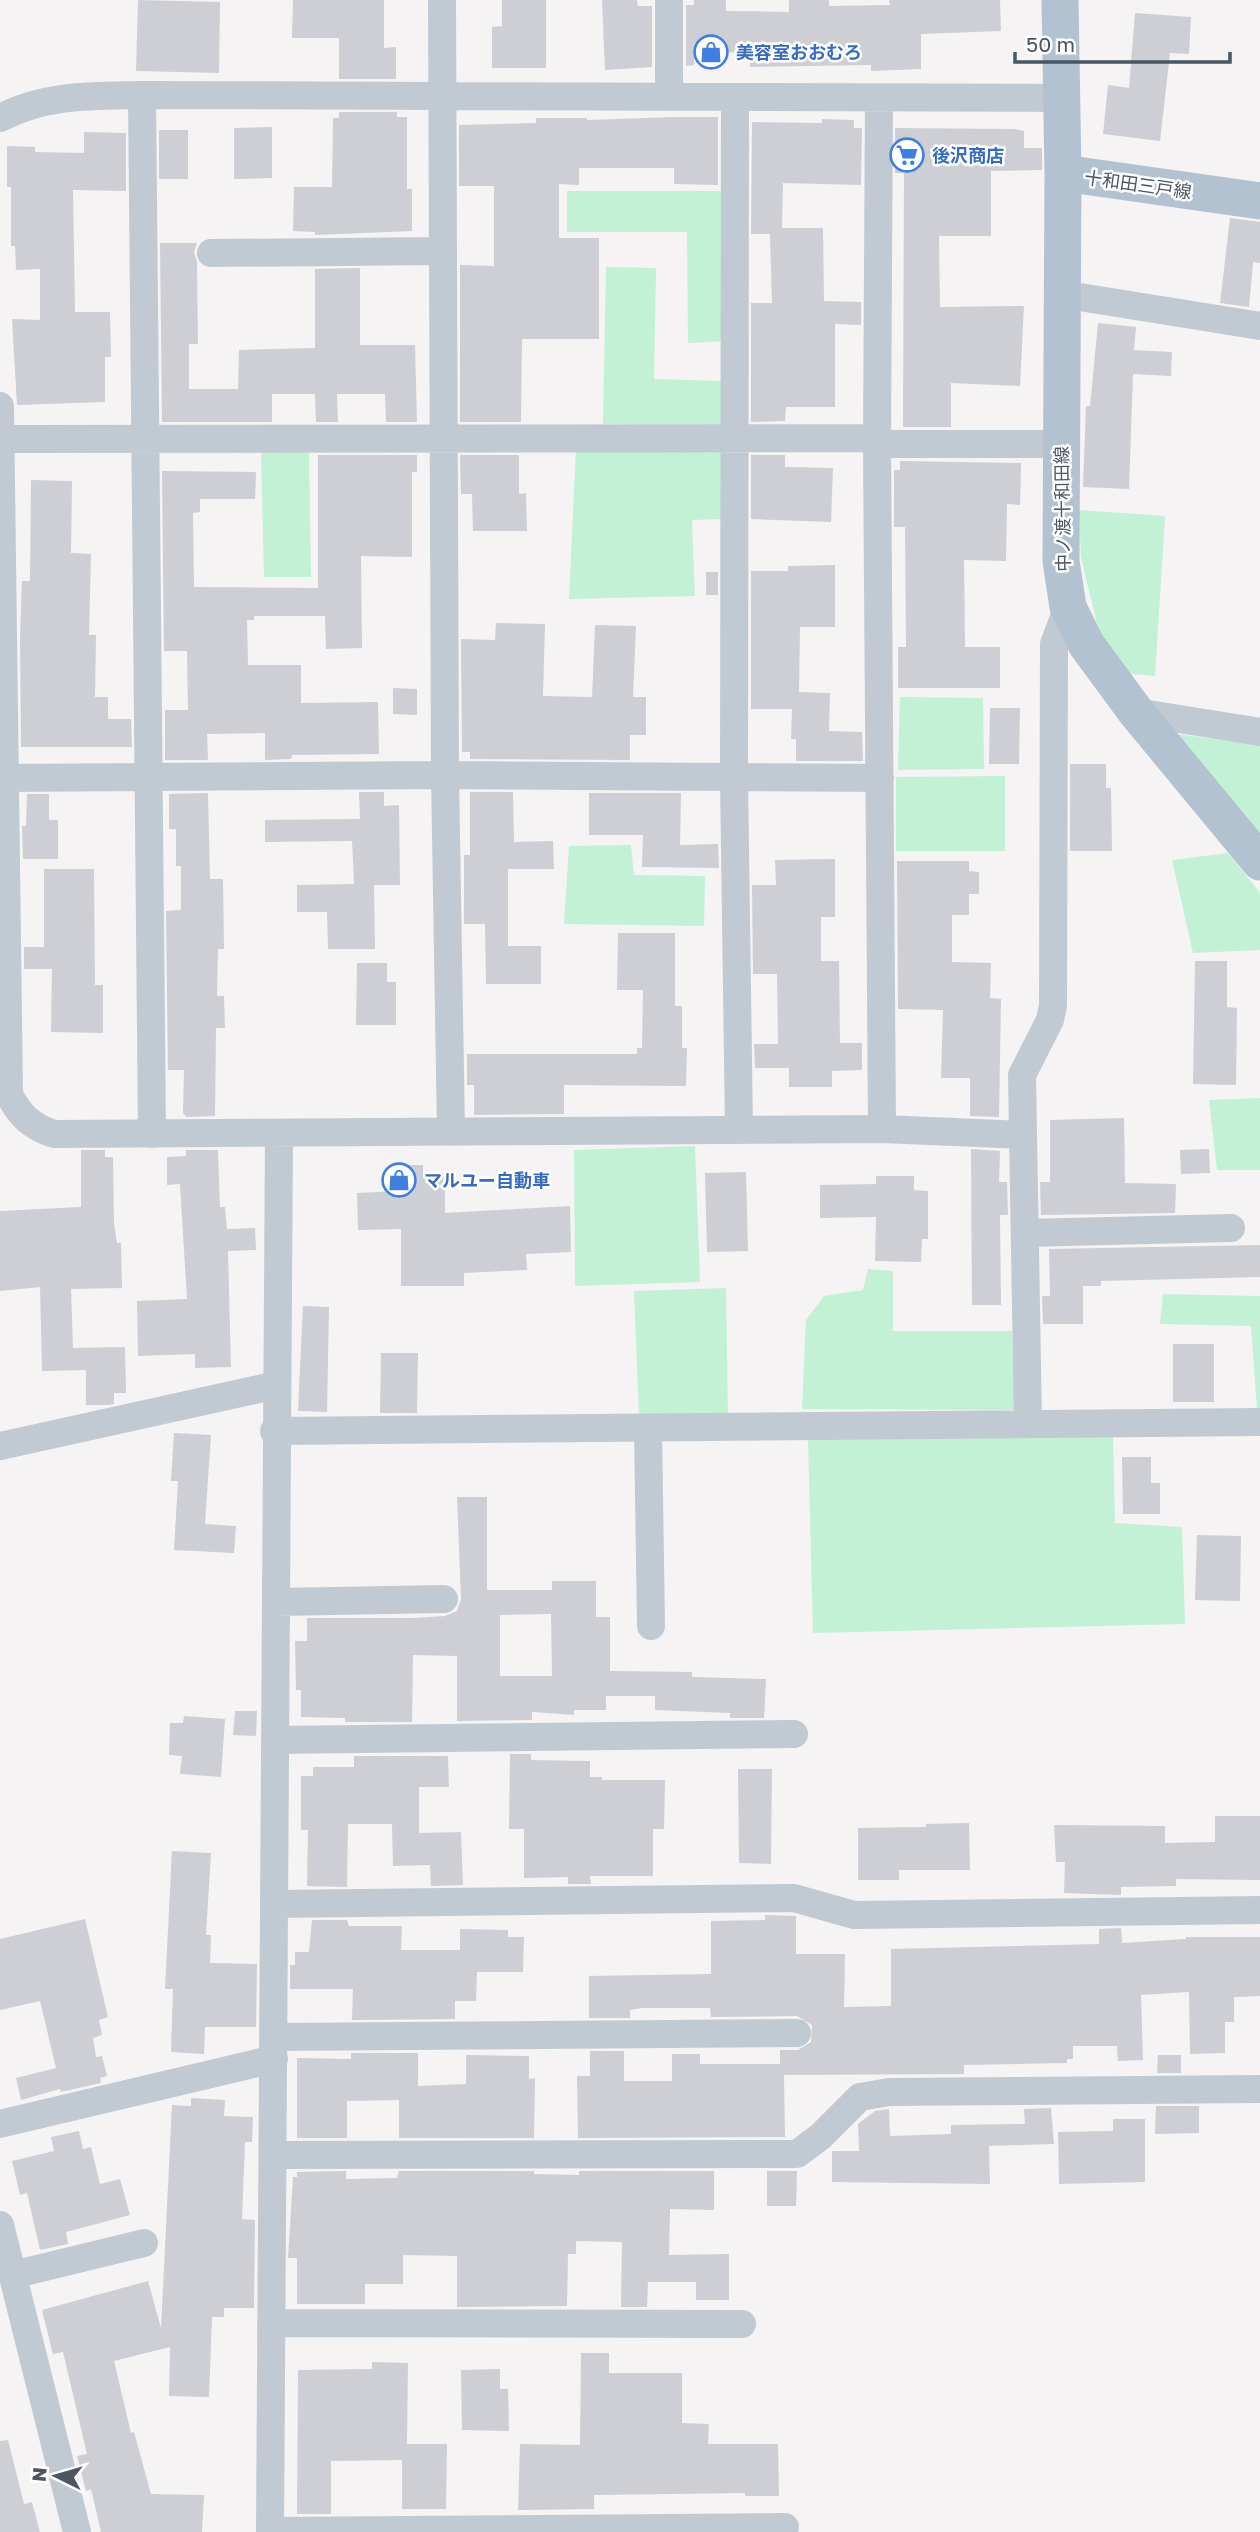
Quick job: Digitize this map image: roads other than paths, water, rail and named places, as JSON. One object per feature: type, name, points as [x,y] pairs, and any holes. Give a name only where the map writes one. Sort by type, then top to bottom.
[{"type":"main road","name":"十和田三戸線","points":[[1060,0],[1063,173],[1260,201]]},
{"type":"main road","name":"中ノ渡十和田線","points":[[1063,173],[1060,561],[1068,607],[1086,644],[1136,712],[1260,862]]},
{"type":"street","points":[[442,0],[445,775],[451,1132]]},
{"type":"street","points":[[669,0],[669,97]]},
{"type":"street","points":[[142,95],[143,439],[152,1134]]},
{"type":"street","points":[[0,118],[23,106],[55,97],[142,95],[1060,98]]},
{"type":"street","points":[[735,97],[734,778],[739,1130]]},
{"type":"street","points":[[878,98],[877,441],[882,1129]]},
{"type":"street","points":[[211,253],[443,251]]},
{"type":"street","points":[[1061,294],[1260,326]]},
{"type":"street","points":[[0,406],[5,778],[3,867],[9,1094],[16,1109],[37,1129],[54,1134],[279,1135],[882,1129],[1023,1135]]},
{"type":"street","points":[[1,439],[735,436],[1060,444]]},
{"type":"street","points":[[1028,1424],[1022,1075],[1050,1020],[1053,1005],[1054,644],[1068,607]]},
{"type":"street","points":[[1136,712],[1260,732]]},
{"type":"street","points":[[5,778],[445,775],[880,778]]},
{"type":"street","points":[[279,1135],[277,1385],[274,1432],[277,1740],[270,2532],[785,2528]]},
{"type":"street","points":[[1025,1233],[1231,1228]]},
{"type":"street","points":[[0,1446],[277,1385]]},
{"type":"street","points":[[274,1432],[1260,1422]]},
{"type":"street","points":[[648,1429],[651,1626]]},
{"type":"street","points":[[277,1602],[444,1599]]},
{"type":"street","points":[[277,1740],[794,1734]]},
{"type":"street","points":[[275,1904],[794,1898],[854,1915],[1260,1910]]},
{"type":"street","points":[[0,2124],[274,2048],[797,2033]]},
{"type":"street","points":[[274,2155],[797,2154],[821,2136],[860,2097],[888,2092],[1260,2089]]},
{"type":"street","points":[[0,2225],[77,2532]]},
{"type":"street","points":[[12,2275],[144,2243]]},
{"type":"street","points":[[271,2323],[741,2324]]},
{"type":"place","name":"美容室おおむろ","points":[[711,52]]},
{"type":"place","name":"後沢商店","points":[[907,155]]},
{"type":"place","name":"マルユー自動車","points":[[399,1180]]}]
